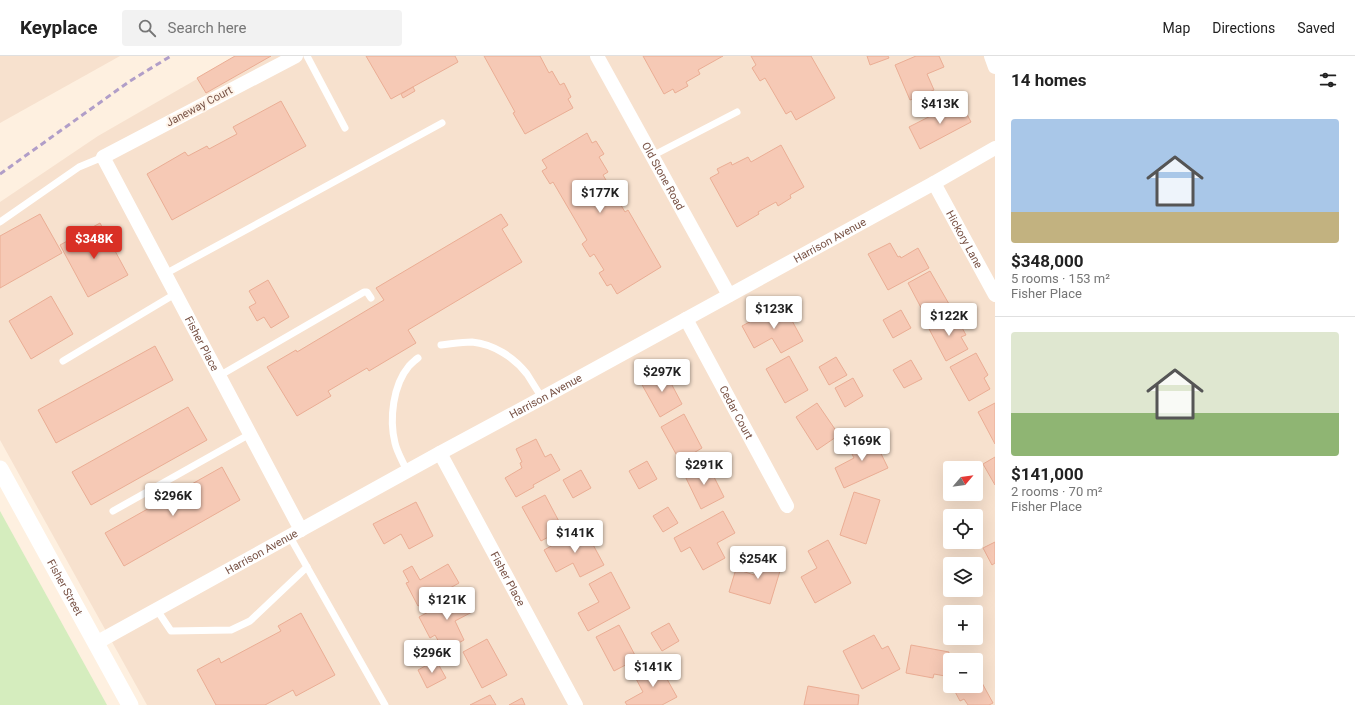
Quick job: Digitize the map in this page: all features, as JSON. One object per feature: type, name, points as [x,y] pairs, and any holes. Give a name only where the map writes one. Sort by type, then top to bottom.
[{"type":"street","name":"Janeway Court","points":[[103,157],[296,56]]},
{"type":"street","name":"Old Stone Road","points":[[597,56],[729,295]]},
{"type":"street","points":[[991,56],[995,66]]},
{"type":"street","name":"Harrison Avenue","points":[[96,643],[934,183],[995,148]]},
{"type":"street","name":"Fisher Place","points":[[103,157],[250,434],[296,534]]},
{"type":"street","name":"Hickory Lane","points":[[934,183],[995,295]]},
{"type":"street","name":"Cedar Court","points":[[686,319],[787,506]]},
{"type":"street","name":"Fisher Place","points":[[440,453],[576,705]]},
{"type":"street","name":"Fisher Street","points":[[2,476],[130,705]]},
{"type":"lane","points":[[307,56],[345,128]]},
{"type":"lane","points":[[652,156],[737,112]]},
{"type":"lane","points":[[165,274],[442,123]]},
{"type":"lane","points":[[0,222],[79,167],[103,157]]},
{"type":"lane","points":[[219,376],[364,292],[367,292],[372,298]]},
{"type":"lane","points":[[63,361],[176,294]]},
{"type":"lane","points":[[440,345],[472,342],[489,346],[504,353],[517,363],[542,398]]},
{"type":"lane","points":[[407,471],[395,444],[391,420],[400,381],[409,366],[418,358]]},
{"type":"lane","points":[[113,510],[250,434]]},
{"type":"lane","points":[[296,534],[307,567],[385,705]]},
{"type":"lane","points":[[157,610],[171,631],[231,630],[250,621],[307,567]]},
{"type":"shaded area","points":[[0,56],[120,56],[0,123]]},
{"type":"shaded area","points":[[237,56],[995,56],[995,705],[147,705],[0,440],[0,202],[98,136]]},
{"type":"green space","points":[[0,511],[107,705],[0,705]]},
{"type":"building","points":[[235,56],[271,56],[206,93],[197,78]]},
{"type":"building","points":[[366,56],[455,56],[458,62],[391,99]]},
{"type":"building","points":[[484,56],[540,56],[549,73],[552,71],[560,85],[564,83],[571,97],[568,99],[573,108],[525,134],[513,113],[515,112]]},
{"type":"building","points":[[643,56],[723,56],[698,70],[700,74],[686,82],[688,86],[675,93],[673,89],[664,94]]},
{"type":"building","points":[[751,56],[811,56],[835,98],[796,120],[791,111],[786,114],[765,78],[760,81],[752,68],[756,65]]},
{"type":"building","points":[[867,56],[888,56],[889,58],[870,65]]},
{"type":"building","points":[[916,56],[939,56],[944,67],[927,74],[934,90],[910,100],[895,65]]},
{"type":"building","points":[[413,87],[415,91],[403,98],[401,94]]},
{"type":"building","points":[[281,101],[306,146],[172,220],[147,174],[185,152],[188,156],[207,146],[209,149],[237,134],[233,127]]},
{"type":"building","points":[[960,101],[971,122],[920,149],[909,127]]},
{"type":"building","points":[[587,133],[592,143],[596,141],[604,154],[599,157],[608,172],[603,175],[625,212],[628,210],[661,267],[617,294],[611,284],[607,286],[599,273],[604,270],[594,254],[590,257],[582,244],[587,240],[553,182],[550,184],[542,171],[547,168],[542,160]]},
{"type":"building","points":[[781,145],[804,187],[790,195],[791,198],[778,206],[776,202],[758,212],[759,214],[737,227],[710,178],[719,173],[717,169],[731,162],[732,165],[748,157],[751,162]]},
{"type":"building","points":[[40,214],[62,253],[0,288],[0,236]]},
{"type":"building","points":[[501,214],[508,225],[502,229],[522,262],[408,330],[416,343],[369,371],[367,368],[328,391],[331,396],[297,416],[267,367],[296,350],[297,352],[384,300],[376,288]]},
{"type":"building","points":[[100,223],[128,275],[88,297],[60,245]]},
{"type":"building","points":[[890,243],[898,257],[900,256],[901,258],[918,248],[929,268],[888,290],[868,254]]},
{"type":"building","points":[[930,271],[949,304],[926,317],[908,283]]},
{"type":"building","points":[[268,280],[289,317],[271,328],[264,317],[257,321],[249,307],[256,303],[249,291]]},
{"type":"building","points":[[51,296],[73,334],[31,359],[9,321]]},
{"type":"building","points":[[783,304],[803,341],[781,353],[772,338],[754,348],[742,326]]},
{"type":"building","points":[[901,310],[911,328],[893,338],[883,320]]},
{"type":"building","points":[[954,313],[966,335],[961,337],[968,349],[946,361],[928,327]]},
{"type":"building","points":[[155,346],[173,380],[56,443],[38,410]]},
{"type":"building","points":[[976,353],[988,375],[984,378],[990,389],[969,401],[950,367]]},
{"type":"building","points":[[789,356],[808,390],[785,403],[766,369]]},
{"type":"building","points":[[836,357],[847,375],[829,385],[819,367]]},
{"type":"building","points":[[911,360],[922,379],[904,388],[893,370]]},
{"type":"building","points":[[664,370],[682,404],[660,417],[641,383]]},
{"type":"building","points":[[853,378],[863,396],[845,407],[835,388]]},
{"type":"building","points":[[817,403],[839,435],[817,450],[796,417]]},
{"type":"building","points":[[995,403],[995,444],[978,412]]},
{"type":"building","points":[[188,407],[207,440],[91,505],[72,472]]},
{"type":"building","points":[[684,414],[702,448],[680,461],[661,427]]},
{"type":"building","points":[[871,433],[888,468],[844,488],[835,468],[854,458],[847,444]]},
{"type":"building","points":[[536,439],[545,457],[551,454],[560,470],[533,485],[534,487],[516,497],[505,478],[522,468],[520,463],[522,462],[516,449]]},
{"type":"building","points":[[995,457],[995,485],[983,464]]},
{"type":"building","points":[[647,461],[657,479],[639,489],[629,471]]},
{"type":"building","points":[[707,463],[724,497],[701,509],[684,474]]},
{"type":"building","points":[[222,467],[240,500],[124,566],[105,533]]},
{"type":"building","points":[[581,470],[591,488],[573,498],[563,480]]},
{"type":"building","points":[[854,492],[880,500],[866,544],[840,535]]},
{"type":"building","points":[[545,495],[563,529],[541,541],[522,507]]},
{"type":"building","points":[[416,502],[433,536],[409,549],[401,534],[384,544],[373,524]]},
{"type":"building","points":[[668,507],[678,523],[663,532],[653,516]]},
{"type":"building","points":[[723,511],[735,533],[717,543],[725,558],[703,570],[690,547],[681,552],[674,538]]},
{"type":"building","points":[[584,528],[604,565],[580,577],[573,563],[556,572],[544,550]]},
{"type":"building","points":[[828,540],[851,583],[815,603],[801,577],[817,568],[808,551]]},
{"type":"building","points":[[995,542],[995,563],[992,565],[983,548]]},
{"type":"building","points":[[760,554],[783,561],[770,604],[729,592],[736,569],[754,575]]},
{"type":"building","points":[[448,564],[459,583],[418,606],[406,583],[409,582],[403,571],[412,566],[420,580]]},
{"type":"building","points":[[611,572],[630,608],[588,631],[578,613],[599,602],[589,584]]},
{"type":"building","points":[[464,593],[474,611],[455,621],[464,640],[444,651],[435,635],[430,638],[419,617]]},
{"type":"building","points":[[301,613],[335,675],[296,696],[293,690],[265,705],[216,705],[197,670],[219,658],[221,663],[281,631],[278,626]]},
{"type":"building","points":[[669,623],[679,641],[662,651],[651,633]]},
{"type":"building","points":[[619,625],[637,659],[614,671],[596,637]]},
{"type":"building","points":[[874,635],[882,649],[888,646],[900,669],[862,689],[843,651]]},
{"type":"building","points":[[487,639],[507,675],[482,688],[463,652]]},
{"type":"building","points":[[911,645],[949,652],[943,653],[943,676],[934,674],[933,678],[906,673]]},
{"type":"building","points":[[436,660],[446,678],[427,688],[418,670]]},
{"type":"building","points":[[658,663],[677,697],[662,705],[627,705],[625,702],[643,692],[634,675]]},
{"type":"building","points":[[983,685],[993,703],[989,705],[968,705],[964,699],[960,701],[956,693],[983,693]]},
{"type":"building","points":[[808,686],[859,695],[858,705],[804,705]]},
{"type":"building","points":[[490,695],[496,705],[470,705]]},
{"type":"building","points":[[522,698],[525,705],[509,705]]},
{"type":"railway","points":[[0,174],[130,81],[171,56]]}]
